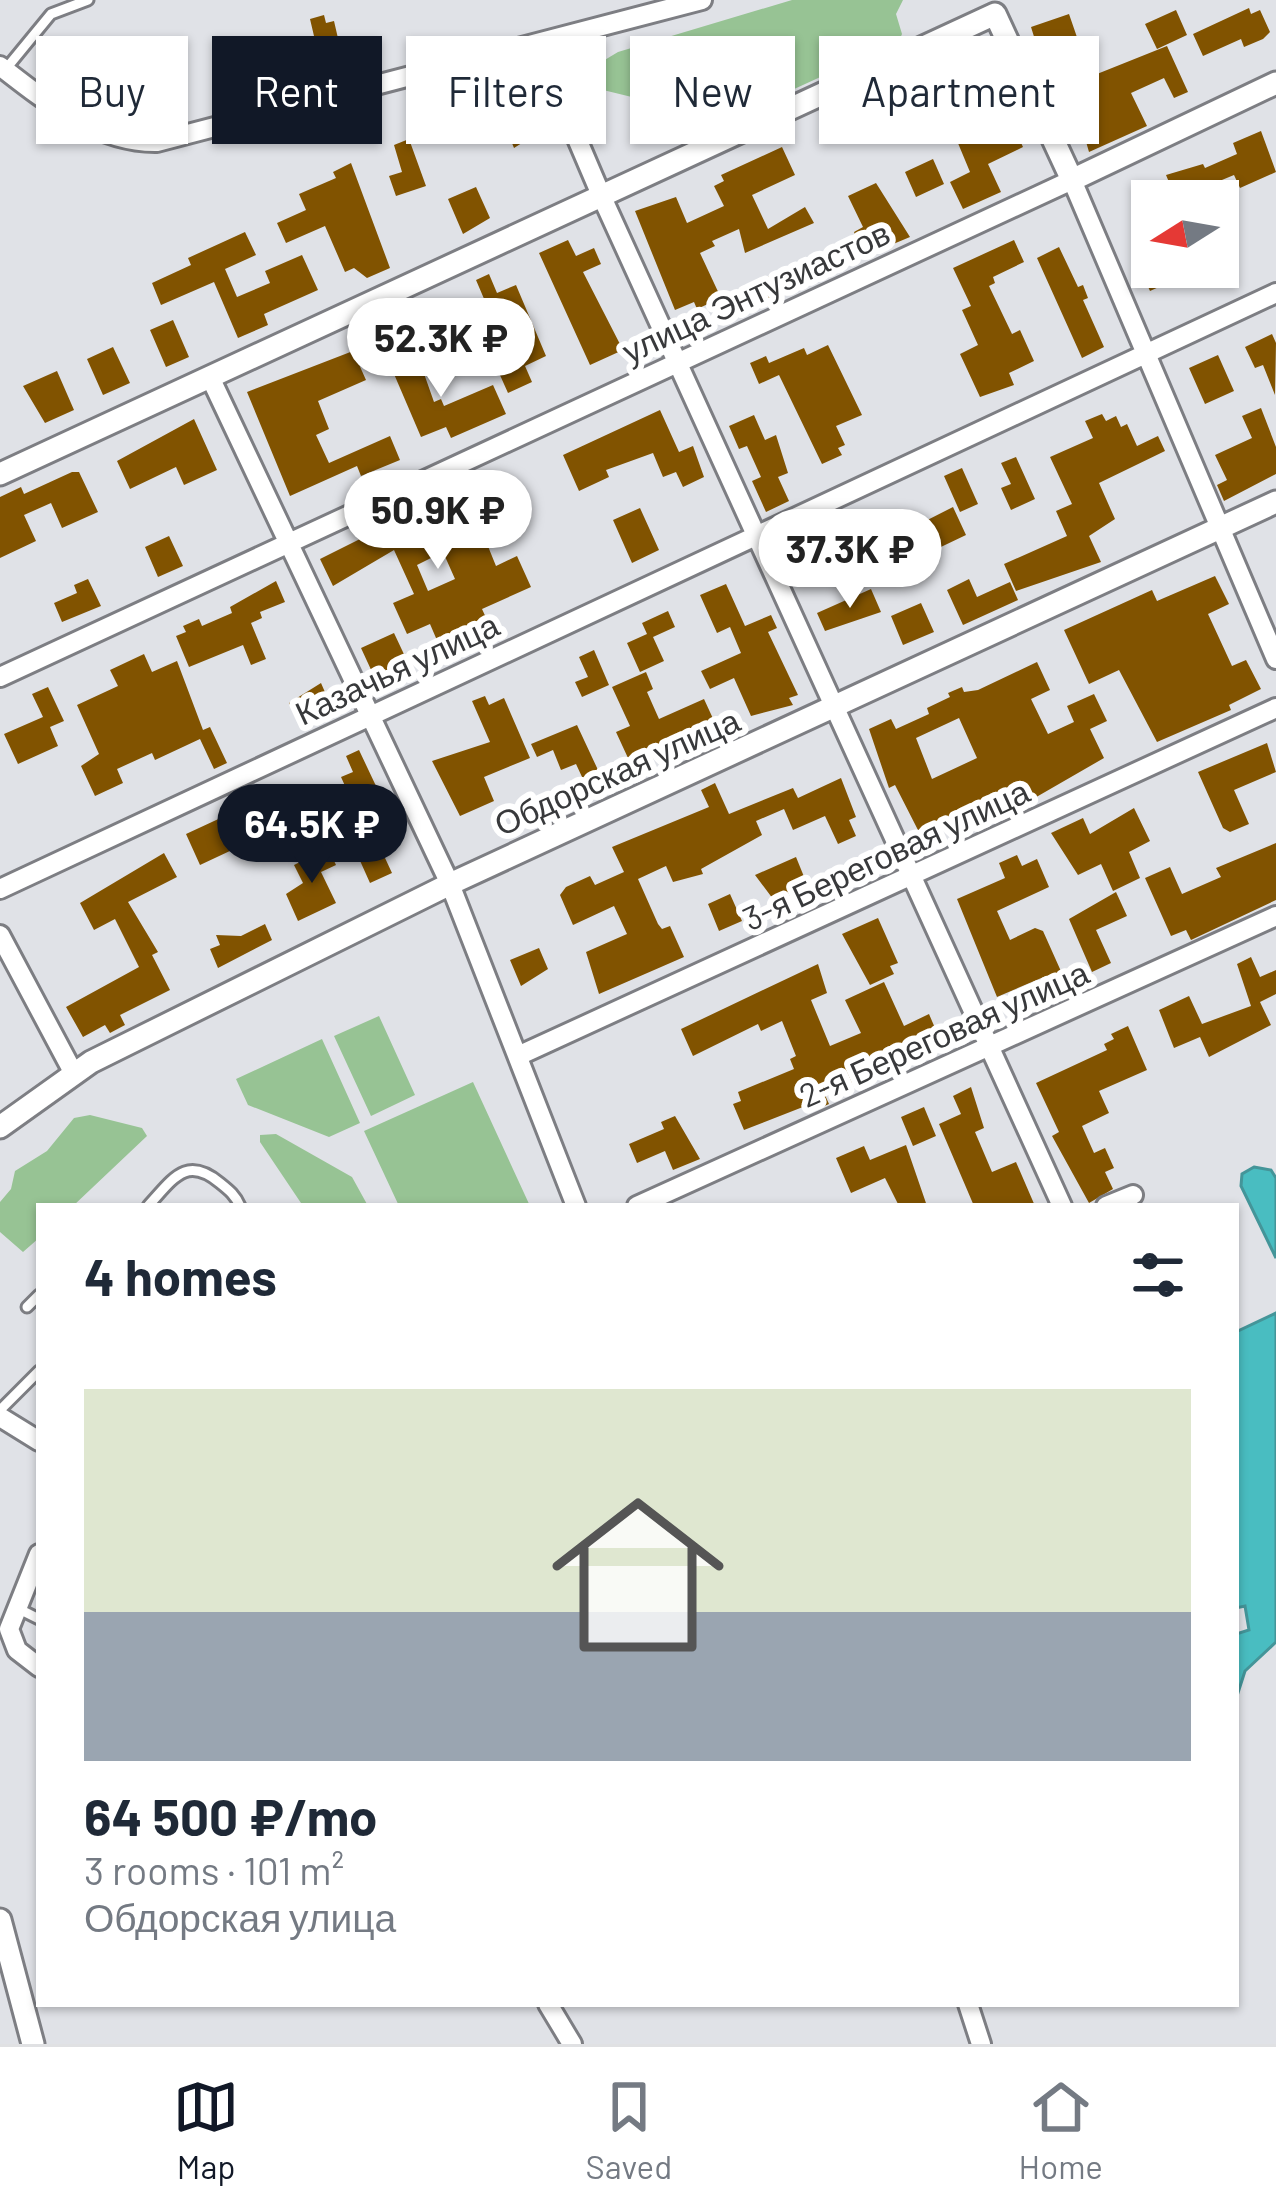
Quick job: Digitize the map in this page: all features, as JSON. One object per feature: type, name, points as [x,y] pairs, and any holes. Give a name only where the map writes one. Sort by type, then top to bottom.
[{"type":"street","points":[[573,36],[692,1]]},
{"type":"street","points":[[0,474],[994,7],[1276,659]]},
{"type":"street","points":[[3,68],[97,130],[118,139],[157,142],[406,79]]},
{"type":"street","name":"улица Энтузиастов","points":[[0,677],[679,365],[1276,83]]},
{"type":"street","points":[[579,144],[1061,1203]]},
{"type":"street","name":"Казачья улица","points":[[0,889],[1276,293]]},
{"type":"street","points":[[210,377],[450,884],[575,1203]]},
{"type":"street","name":"Обдорская улица","points":[[0,1127],[73,1072],[450,884],[1276,502]]},
{"type":"street","name":"3-я Береговая улица","points":[[520,1054],[1276,708]]},
{"type":"street","name":"2-я Береговая улица","points":[[645,1203],[1276,916]]},
{"type":"street","points":[[0,935],[73,1072]]},
{"type":"street","points":[[1113,1203],[1133,1195]]},
{"type":"street","points":[[2,1406],[36,1438]]},
{"type":"street","points":[[36,1561],[16,1608],[11,1640],[36,1664]]},
{"type":"street","points":[[0,1920],[33,2044]]},
{"type":"street","points":[[550,2007],[572,2044]]},
{"type":"street","points":[[969,2007],[981,2044]]},
{"type":"lane","points":[[3,68],[51,14],[88,0]]},
{"type":"lane","points":[[151,1203],[182,1169],[190,1167],[206,1172],[239,1203]]},
{"type":"lane","points":[[27,1307],[36,1297]]},
{"type":"lane","points":[[2,1406],[36,1374]]},
{"type":"lane","points":[[16,1608],[36,1618]]},
{"type":"green space","points":[[792,0],[903,0],[896,14],[901,36],[819,36],[819,78],[795,89],[795,36],[672,36]]},
{"type":"green space","points":[[630,48],[630,97],[606,91],[606,59]]},
{"type":"green space","points":[[379,1016],[415,1095],[371,1116],[334,1036]]},
{"type":"green space","points":[[322,1039],[360,1123],[329,1137],[248,1105],[236,1079]]},
{"type":"green space","points":[[473,1082],[529,1203],[398,1203],[364,1131]]},
{"type":"green space","points":[[90,1115],[142,1128],[147,1136],[76,1203],[36,1203],[36,1241],[23,1252],[0,1232],[0,1202],[11,1189],[15,1171],[47,1151],[74,1118]]},
{"type":"green space","points":[[276,1134],[352,1177],[366,1203],[301,1203],[260,1142],[260,1135]]},
{"type":"water","points":[[1254,1167],[1271,1170],[1276,1178],[1276,1258],[1241,1186],[1242,1174]]},
{"type":"water","points":[[1276,1313],[1276,1642],[1245,1671],[1239,1690],[1239,1633],[1249,1630],[1245,1606],[1239,1607],[1239,1331]]},
{"type":"building","points":[[1249,8],[1251,14],[1260,10],[1270,32],[1244,47],[1241,39],[1203,56],[1193,34]]},
{"type":"building","points":[[1176,10],[1187,35],[1157,49],[1145,24]]},
{"type":"building","points":[[1069,14],[1077,36],[1034,36],[1031,27]]},
{"type":"building","points":[[324,15],[326,23],[334,21],[337,36],[314,36],[310,19]]},
{"type":"building","points":[[1167,46],[1188,92],[1174,98],[1164,78],[1131,93],[1147,126],[1089,152],[1087,144],[1099,144],[1099,73]]},
{"type":"building","points":[[1261,131],[1276,172],[1240,188],[1234,175],[1222,180],[1168,180],[1166,175],[1203,164],[1205,168],[1237,154],[1233,143]]},
{"type":"building","points":[[406,140],[411,144],[426,186],[396,196],[389,176],[402,172],[394,145]]},
{"type":"building","points":[[958,144],[1022,144],[988,164],[1001,192],[963,209],[950,182],[970,172]]},
{"type":"building","points":[[782,147],[795,175],[752,195],[768,229],[805,207],[814,223],[745,253],[739,229],[712,241],[715,246],[700,253],[721,298],[697,309],[694,302],[675,310],[635,211],[676,197],[687,223],[724,206],[714,186],[724,181],[721,175]]},
{"type":"building","points":[[933,159],[944,184],[916,197],[905,172]]},
{"type":"building","points":[[351,163],[390,268],[367,278],[354,268],[345,272],[325,226],[286,243],[277,223],[306,210],[299,194],[336,178],[333,172]]},
{"type":"building","points":[[876,183],[910,237],[843,265],[837,251],[858,242],[854,232],[863,227],[848,196]]},
{"type":"building","points":[[476,187],[490,218],[463,234],[448,199]]},
{"type":"building","points":[[245,232],[256,255],[225,269],[237,297],[270,283],[265,271],[302,255],[318,290],[264,314],[268,325],[238,338],[214,282],[161,305],[152,283],[191,265],[188,258]]},
{"type":"building","points":[[568,240],[576,256],[594,248],[601,264],[583,272],[623,350],[590,365],[539,253]]},
{"type":"building","points":[[1014,240],[1024,262],[993,277],[995,283],[989,286],[1012,334],[1020,330],[1034,361],[1009,373],[1014,385],[980,397],[960,354],[978,345],[962,310],[971,306],[953,268]]},
{"type":"building","points":[[1059,247],[1078,287],[1083,285],[1088,298],[1083,300],[1104,347],[1082,358],[1037,258]]},
{"type":"building","points":[[489,274],[497,293],[516,285],[546,356],[525,366],[532,382],[508,393],[491,355],[505,348],[476,280]]},
{"type":"building","points":[[772,275],[782,298],[750,312],[740,290]]},
{"type":"building","points":[[173,320],[189,357],[166,367],[150,330]]},
{"type":"building","points":[[1272,334],[1275,395],[1263,365],[1255,368],[1245,347]]},
{"type":"building","points":[[828,345],[862,415],[836,426],[845,445],[838,448],[842,455],[822,464],[779,375],[759,384],[750,363],[766,356],[769,363],[804,348],[807,355]]},
{"type":"building","points":[[113,347],[130,383],[103,395],[87,359]]},
{"type":"building","points":[[401,348],[403,354],[415,348],[434,402],[441,399],[444,406],[493,385],[506,414],[451,438],[446,427],[421,437],[388,360],[387,353]]},
{"type":"building","points":[[353,351],[366,380],[318,401],[329,429],[316,435],[329,463],[390,436],[400,460],[361,476],[357,466],[290,496],[247,392]]},
{"type":"building","points":[[1218,355],[1234,391],[1205,404],[1189,368]]},
{"type":"building","points":[[57,371],[74,410],[45,423],[23,386]]},
{"type":"building","points":[[1261,408],[1276,447],[1276,474],[1224,501],[1217,485],[1227,480],[1215,455],[1252,438],[1242,416]]},
{"type":"building","points":[[660,410],[679,452],[693,446],[704,477],[683,487],[676,472],[663,477],[653,453],[606,470],[609,477],[579,491],[563,455]]},
{"type":"building","points":[[1102,414],[1106,421],[1116,416],[1121,427],[1127,424],[1137,446],[1158,436],[1165,451],[1099,483],[1115,519],[1089,536],[1101,562],[1016,591],[1004,564],[1067,536],[1056,511],[1072,504],[1050,457],[1093,438],[1085,421]]},
{"type":"building","points":[[754,415],[765,440],[776,435],[788,473],[778,477],[789,501],[766,512],[752,481],[761,477],[747,446],[739,449],[729,426]]},
{"type":"building","points":[[194,419],[217,470],[184,485],[176,467],[130,489],[117,461]]},
{"type":"building","points":[[1016,457],[1035,499],[1011,510],[1001,488],[1011,484],[1001,463]]},
{"type":"building","points":[[962,468],[978,504],[960,512],[944,476]]},
{"type":"building","points":[[79,472],[98,512],[62,528],[51,503],[24,515],[36,541],[0,558],[0,497],[21,487],[24,494]]},
{"type":"building","points":[[468,497],[496,566],[517,556],[531,587],[482,609],[488,622],[464,633],[468,641],[442,652],[430,624],[407,634],[393,603],[414,594],[394,550],[333,586],[320,559],[402,518],[415,531],[445,517],[442,508]],"holes":[[[443,552],[455,579],[428,591],[417,565]]]},
{"type":"building","points":[[953,507],[966,535],[878,577],[862,542],[887,530],[890,539]]},
{"type":"building","points":[[640,508],[659,550],[632,563],[613,520]]},
{"type":"building","points":[[169,536],[183,566],[158,577],[145,547]]},
{"type":"building","points":[[1215,576],[1229,604],[1208,614],[1232,666],[1246,660],[1261,689],[1229,705],[1231,710],[1157,742],[1119,670],[1089,684],[1064,630],[1152,590],[1157,601]]},
{"type":"building","points":[[88,579],[101,606],[62,622],[54,603],[77,593],[74,585]]},
{"type":"building","points":[[969,579],[977,597],[1010,582],[1018,600],[963,625],[947,590]]},
{"type":"building","points":[[276,581],[285,602],[260,612],[262,618],[251,623],[266,659],[251,665],[243,645],[189,667],[176,636],[186,632],[183,626],[199,619],[202,626],[232,613],[230,607]]},
{"type":"building","points":[[726,584],[745,626],[771,615],[777,628],[768,632],[798,695],[789,698],[793,705],[751,716],[734,678],[710,689],[701,671],[741,653],[730,627],[717,633],[700,595]]},
{"type":"building","points":[[871,589],[881,612],[825,631],[817,613]]},
{"type":"building","points":[[921,603],[934,632],[903,645],[891,616]]},
{"type":"building","points":[[668,611],[675,627],[653,637],[664,661],[640,672],[627,643],[647,634],[642,623]]},
{"type":"building","points":[[394,633],[410,667],[388,677],[385,669],[373,674],[361,648]]},
{"type":"building","points":[[594,650],[609,685],[582,697],[575,682],[588,677],[579,657]]},
{"type":"building","points":[[144,654],[152,672],[177,661],[203,730],[210,727],[227,763],[214,769],[200,739],[155,760],[152,753],[117,769],[123,783],[95,796],[81,766],[99,754],[77,705],[118,686],[110,670]]},
{"type":"building","points":[[1037,662],[1050,690],[1031,699],[1048,734],[1074,722],[1067,706],[1094,694],[1107,721],[1090,729],[1104,758],[1012,811],[1007,802],[973,818],[970,811],[920,834],[895,785],[889,788],[869,729],[891,719],[896,729],[929,714],[927,708],[950,697],[948,693],[962,687],[964,692]],"holes":[[[959,718],[977,758],[932,779],[916,738]]]},
{"type":"building","points":[[646,672],[653,689],[647,692],[659,719],[704,699],[721,736],[650,760],[645,750],[628,758],[616,732],[630,726],[612,687]]},
{"type":"building","points":[[321,683],[334,713],[300,725],[289,703]]},
{"type":"building","points":[[48,687],[64,721],[50,727],[58,746],[18,764],[4,734],[43,717],[32,694]]},
{"type":"building","points":[[485,696],[489,705],[504,698],[530,758],[484,777],[494,801],[460,816],[432,761],[490,742],[472,701]]},
{"type":"building","points":[[577,725],[605,785],[589,792],[576,764],[561,770],[553,750],[537,757],[531,744]]},
{"type":"building","points":[[1267,743],[1276,772],[1234,790],[1249,824],[1230,832],[1223,828],[1198,772]]},
{"type":"building","points":[[359,750],[402,841],[388,847],[368,803],[362,806],[357,794],[350,797],[341,777],[353,772],[346,756]]},
{"type":"building","points":[[841,778],[856,817],[849,820],[856,836],[838,844],[825,816],[793,830],[784,809],[756,821],[762,835],[701,869],[703,874],[673,882],[666,866],[638,879],[658,924],[662,929],[670,926],[684,957],[599,994],[586,952],[627,934],[614,906],[573,925],[560,895],[566,887],[590,876],[595,885],[624,872],[612,847],[709,807],[701,790],[715,783],[729,814],[793,788],[798,798]]},
{"type":"building","points":[[281,807],[298,842],[268,855],[260,837],[200,865],[186,834],[240,809],[246,823]]},
{"type":"building","points":[[1134,808],[1150,841],[1129,852],[1140,878],[1113,891],[1101,864],[1078,875],[1051,833],[1083,818],[1090,834]]},
{"type":"building","points":[[1276,843],[1276,900],[1191,940],[1186,930],[1171,936],[1145,878],[1170,867],[1182,894],[1221,877],[1216,868]]},
{"type":"building","points":[[379,845],[392,873],[370,883],[357,854]]},
{"type":"building","points":[[328,848],[336,865],[321,872],[336,903],[298,921],[286,894],[303,883],[294,865]]},
{"type":"building","points":[[164,853],[177,877],[128,902],[158,952],[152,955],[170,990],[120,1015],[125,1025],[110,1033],[105,1025],[83,1037],[66,1007],[139,967],[115,919],[94,930],[80,903]]},
{"type":"building","points":[[1017,855],[1022,866],[1037,859],[1049,887],[997,911],[1010,940],[1035,928],[1043,931],[1064,978],[1050,985],[1046,976],[997,997],[957,899],[1005,878],[999,863]]},
{"type":"building","points":[[796,857],[809,889],[776,903],[755,875]]},
{"type":"building","points":[[1116,892],[1127,916],[1096,930],[1111,963],[1092,972],[1069,919]]},
{"type":"building","points":[[730,894],[742,921],[719,931],[708,904]]},
{"type":"building","points":[[878,918],[898,963],[890,966],[894,974],[870,985],[842,934]]},
{"type":"building","points":[[265,924],[272,940],[218,968],[210,949],[220,945],[216,935],[241,936]]},
{"type":"building","points":[[539,948],[548,969],[521,986],[510,960]]},
{"type":"building","points":[[1251,957],[1260,977],[1276,970],[1276,994],[1260,1002],[1271,1025],[1209,1057],[1200,1037],[1174,1048],[1159,1010],[1189,996],[1202,1024],[1251,1006],[1237,964]]},
{"type":"building","points":[[818,964],[827,993],[811,1000],[830,1046],[861,1033],[845,1000],[884,982],[904,1026],[929,1014],[941,1042],[825,1095],[829,1104],[811,1112],[808,1105],[744,1130],[733,1104],[741,1101],[738,1092],[794,1069],[790,1059],[796,1056],[782,1021],[761,1031],[758,1024],[693,1056],[681,1029]]},
{"type":"building","points":[[1128,1026],[1147,1070],[1099,1091],[1109,1113],[1082,1126],[1094,1153],[1105,1148],[1114,1168],[1105,1172],[1113,1189],[1089,1203],[1052,1136],[1059,1132],[1036,1083],[1107,1050],[1104,1044],[1114,1039],[1111,1034]]},
{"type":"building","points":[[971,1087],[984,1128],[975,1132],[992,1172],[1016,1162],[1034,1203],[973,1203],[939,1124],[961,1114],[953,1096]]},
{"type":"building","points":[[924,1107],[936,1136],[913,1146],[901,1117]]},
{"type":"building","points":[[675,1116],[700,1159],[673,1170],[665,1151],[637,1163],[629,1144],[664,1129],[661,1122]]},
{"type":"building","points":[[906,1145],[926,1203],[898,1203],[885,1178],[851,1193],[836,1158],[864,1146],[870,1160]]}]
